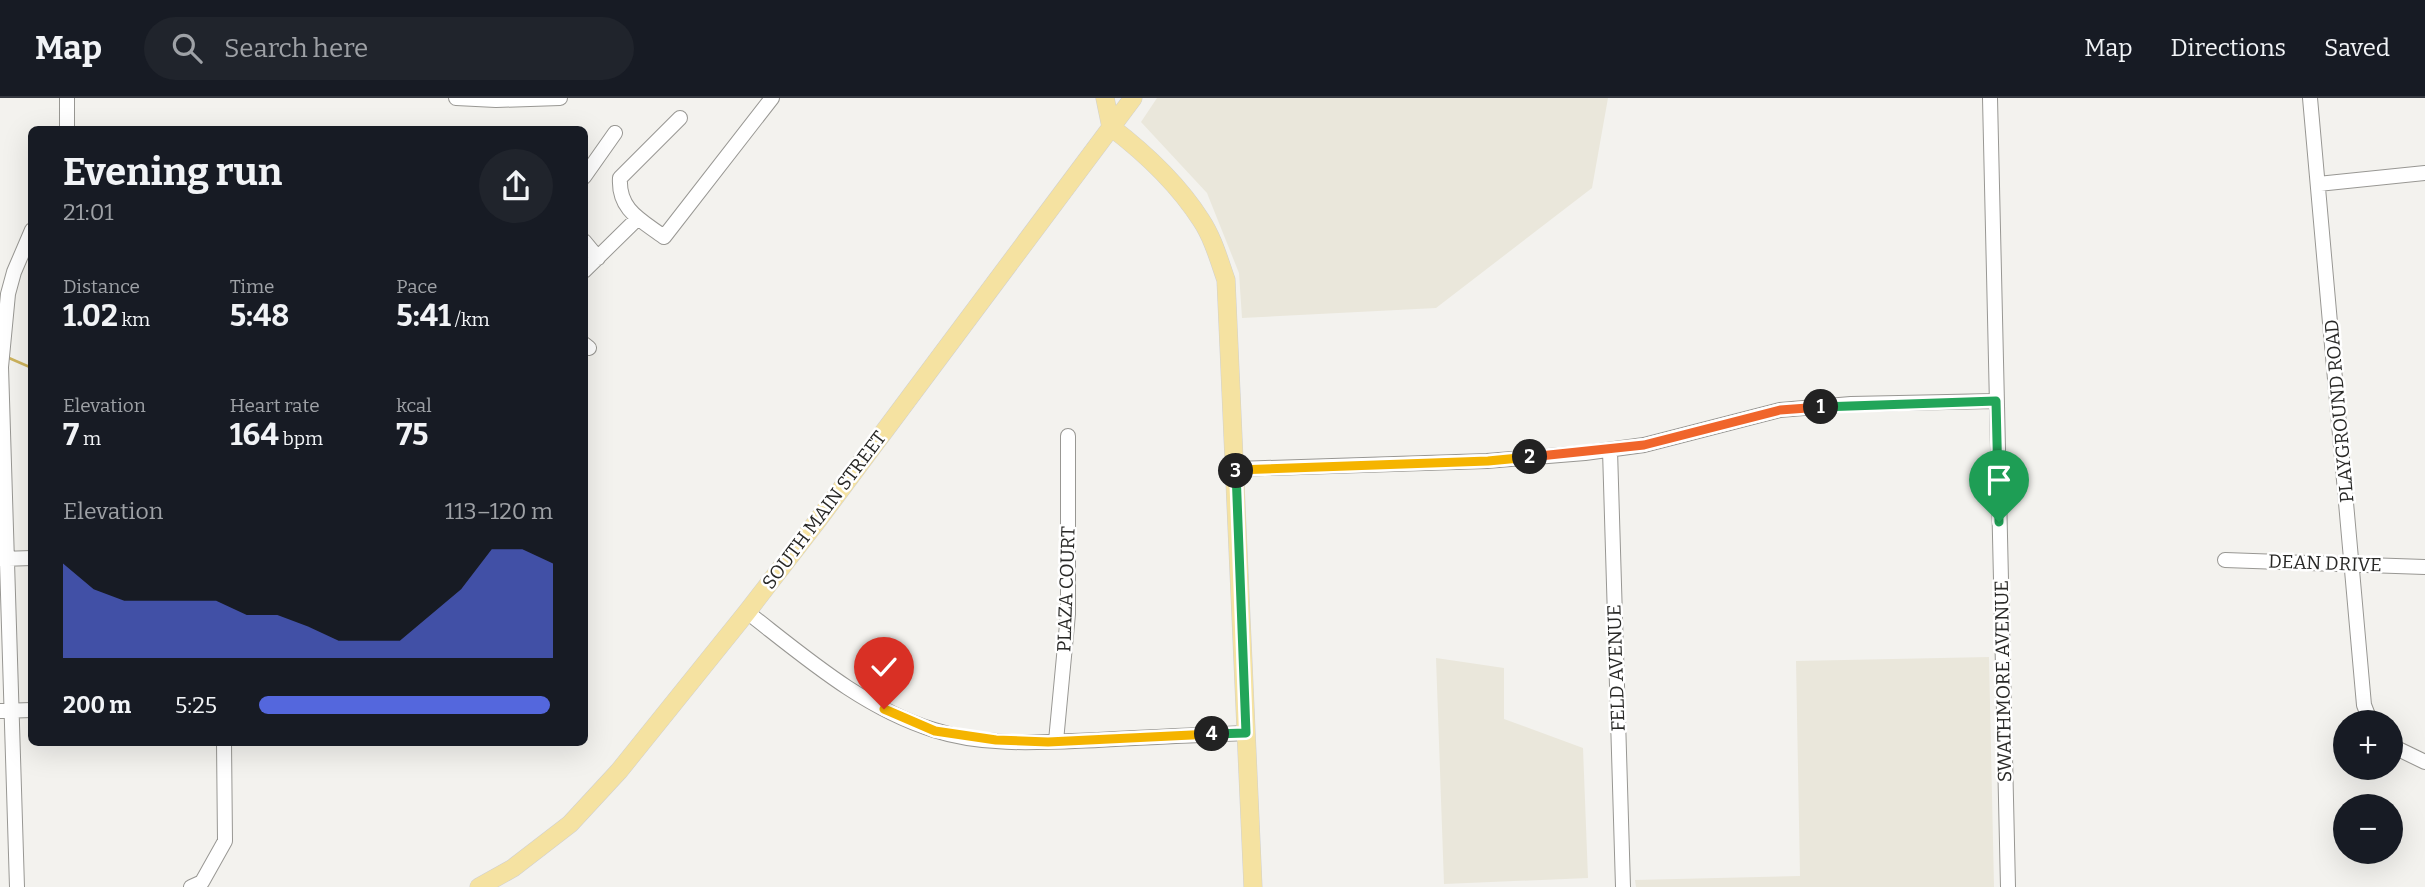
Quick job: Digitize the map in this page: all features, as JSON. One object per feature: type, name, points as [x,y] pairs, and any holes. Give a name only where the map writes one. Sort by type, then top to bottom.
[{"type":"main road","points":[[1105,98],[1111,127],[1155,164],[1202,222],[1216,250],[1226,280],[1254,887]]},
{"type":"main road","name":"SOUTH MAIN STREET","points":[[479,887],[538,850],[595,800],[747,612],[1133,98]]},
{"type":"street","points":[[67,98],[67,126]]},
{"type":"street","points":[[456,98],[560,98]]},
{"type":"street","points":[[680,118],[620,178],[622,201],[638,218],[664,237],[772,98]]},
{"type":"street","name":"SWATHMORE AVENUE","points":[[1990,98],[2008,887]]},
{"type":"street","name":"PLAYGROUND ROAD","points":[[2310,98],[2366,710]]},
{"type":"street","points":[[588,171],[615,133]]},
{"type":"street","points":[[2318,184],[2425,173]]},
{"type":"street","points":[[588,267],[638,218]]},
{"type":"street","points":[[17,887],[6,711],[2,354],[8,294],[28,239]]},
{"type":"street","points":[[588,246],[598,258]]},
{"type":"street","points":[[1236,470],[1488,461],[1610,450],[1644,445],[1780,410],[1851,404],[1996,401]]},
{"type":"street","name":"PLAZA COURT","points":[[1056,741],[1068,614],[1068,436]]},
{"type":"street","name":"FELD AVENUE","points":[[1610,450],[1623,887]]},
{"type":"street","points":[[4,559],[28,558]]},
{"type":"street","name":"DEAN DRIVE","points":[[2225,560],[2425,567]]},
{"type":"street","points":[[747,612],[847,688],[884,709],[935,731],[996,740],[1056,741],[1246,733]]},
{"type":"street","points":[[6,711],[28,710]]},
{"type":"street","points":[[197,884],[225,841],[224,746]]},
{"type":"street","points":[[2403,751],[2425,762]]},
{"type":"shaded area","points":[[1157,98],[1608,98],[1592,188],[1436,308],[1242,318],[1239,273],[1207,193],[1141,122]]},
{"type":"shaded area","points":[[1989,657],[1994,887],[1636,887],[1635,880],[1800,876],[1796,661]]},
{"type":"shaded area","points":[[1436,658],[1504,668],[1504,719],[1583,748],[1588,878],[1444,884]]},
{"type":"waterway","points":[[9,358],[28,366]]},
{"type":"route","points":[[884,709],[935,731],[996,740],[1048,742],[1246,733],[1236,470],[1488,461],[1585,453],[1644,445],[1780,410],[1851,404],[1996,401],[1999,522]]}]
